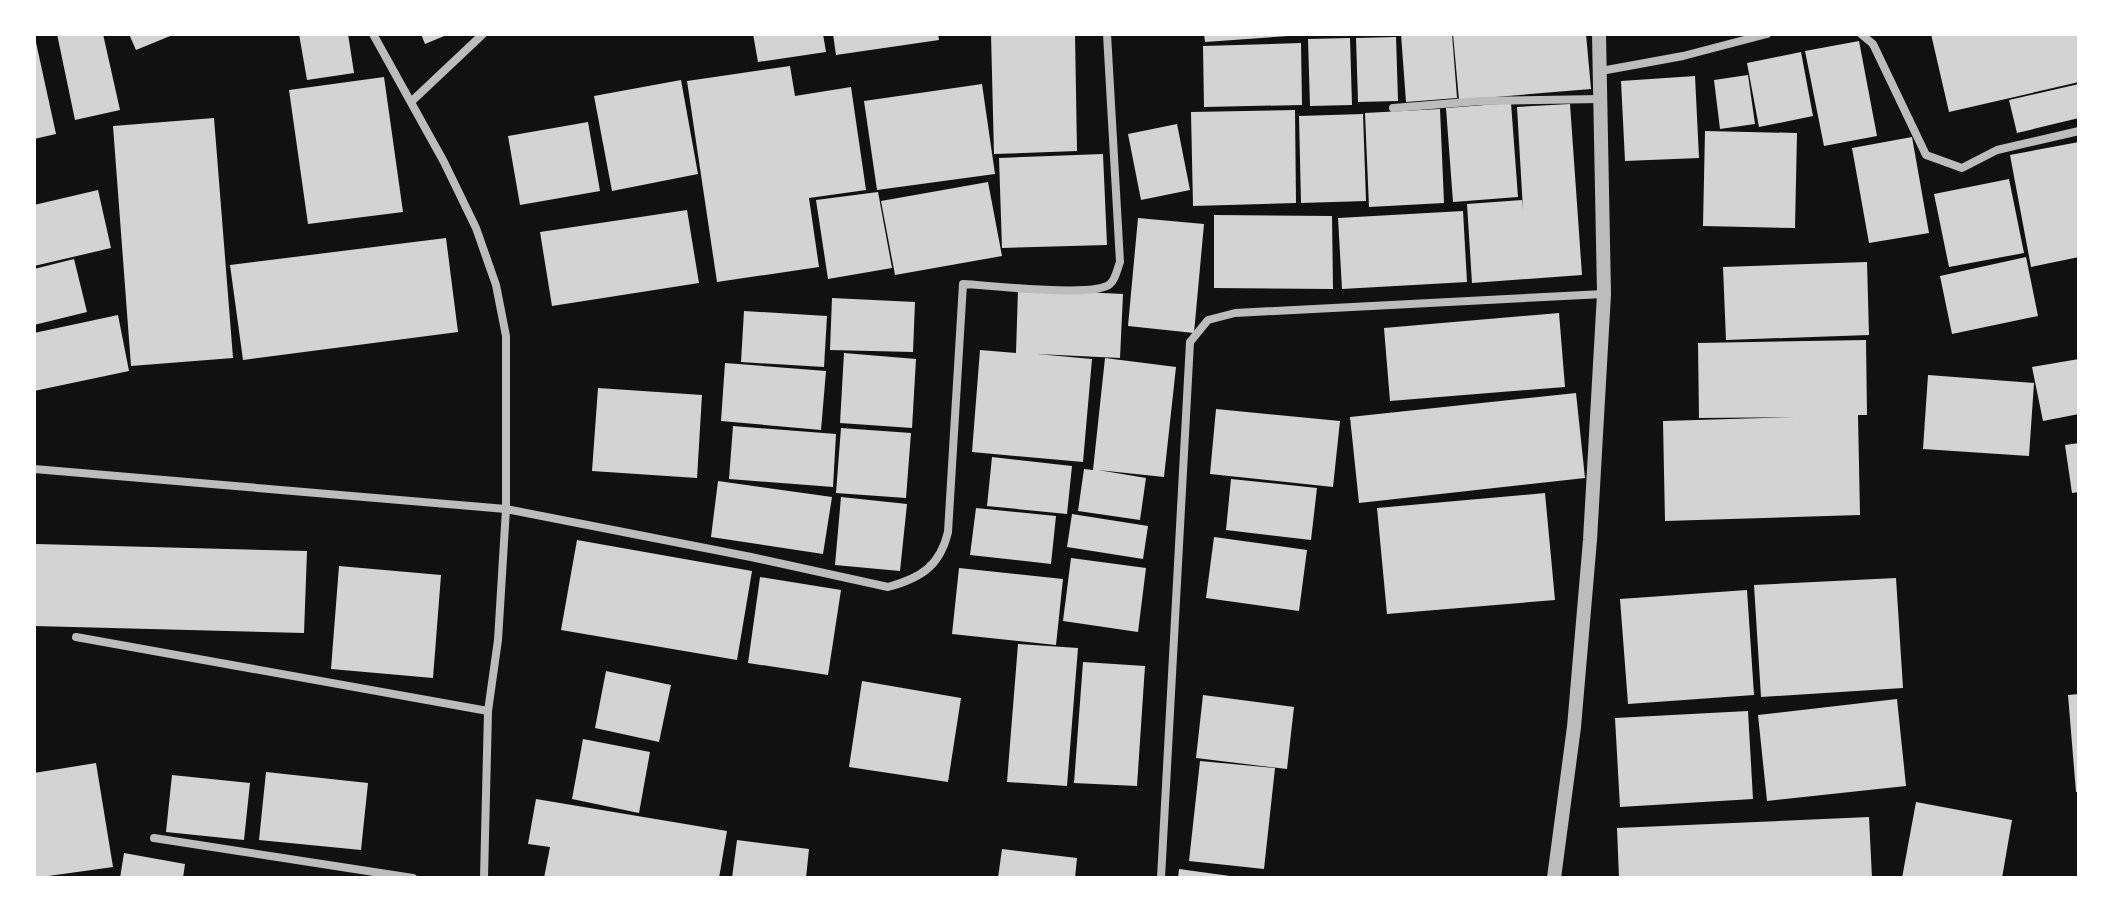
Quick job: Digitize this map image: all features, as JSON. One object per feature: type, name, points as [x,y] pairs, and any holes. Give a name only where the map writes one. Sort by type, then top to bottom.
[{"type":"street","points":[[373,34],[412,101],[476,228],[496,285],[506,336],[506,509],[498,640],[488,711],[484,878]]},
{"type":"street","points":[[412,101],[483,34]]},
{"type":"street","points":[[34,469],[506,509],[888,587],[906,582],[934,564],[944,550],[948,532],[963,284],[1087,291],[1109,286],[1115,278],[1120,262],[1107,34]]},
{"type":"street","points":[[1554,878],[1574,727],[1590,540],[1604,294],[1599,34]]},
{"type":"street","points":[[1601,71],[1683,56],[1767,34]]},
{"type":"street","points":[[1861,34],[1873,44],[1926,155],[1962,168],[1997,150],[2079,131]]},
{"type":"street","points":[[1393,108],[1480,101],[1601,99]]},
{"type":"street","points":[[1161,878],[1190,342],[1208,320],[1235,313],[1604,294]]},
{"type":"street","points":[[76,637],[488,711]]},
{"type":"street","points":[[154,838],[413,878]]},
{"type":"building","points":[[57,34],[103,34],[120,110],[75,120]]},
{"type":"building","points":[[129,34],[175,34],[136,50]]},
{"type":"building","points":[[299,34],[348,34],[354,73],[307,80]]},
{"type":"building","points":[[421,34],[449,34],[425,44]]},
{"type":"building","points":[[753,34],[823,34],[826,52],[758,62]]},
{"type":"building","points":[[833,34],[938,34],[939,40],[836,55]]},
{"type":"building","points":[[991,34],[1075,34],[1077,151],[994,154]]},
{"type":"building","points":[[1204,34],[1288,34],[1288,36],[1205,42]]},
{"type":"building","points":[[1401,34],[1452,34],[1457,98],[1406,102]]},
{"type":"building","points":[[1453,34],[1586,34],[1591,89],[1459,100]]},
{"type":"building","points":[[1931,34],[2077,34],[2079,82],[1949,112]]},
{"type":"building","points":[[1396,37],[1398,101],[1358,102],[1356,38]]},
{"type":"building","points":[[1350,38],[1352,105],[1310,106],[1308,39]]},
{"type":"building","points":[[34,39],[56,134],[34,139]]},
{"type":"building","points":[[1859,41],[1877,136],[1824,146],[1805,51]]},
{"type":"building","points":[[1301,43],[1302,105],[1204,107],[1203,46]]},
{"type":"building","points":[[1801,52],[1813,116],[1759,127],[1747,63]]},
{"type":"building","points":[[790,66],[795,96],[851,87],[866,190],[809,198],[819,267],[717,282],[687,81]]},
{"type":"building","points":[[1748,75],[1755,124],[1720,129],[1714,80]]},
{"type":"building","points":[[1695,76],[1699,158],[1625,161],[1621,81]]},
{"type":"building","points":[[384,77],[403,212],[308,224],[289,90]]},
{"type":"building","points":[[681,80],[698,174],[612,191],[594,96]]},
{"type":"building","points":[[982,84],[995,174],[877,190],[864,101]]},
{"type":"building","points":[[2079,84],[2079,118],[2017,133],[2009,100]]},
{"type":"building","points":[[1511,103],[1518,197],[1453,202],[1446,108]]},
{"type":"building","points":[[1570,104],[1582,275],[1472,283],[1467,204],[1522,200],[1523,210],[1517,107]]},
{"type":"building","points":[[1440,109],[1444,203],[1369,207],[1365,113]]},
{"type":"building","points":[[1295,110],[1296,203],[1193,206],[1191,112]]},
{"type":"building","points":[[1363,114],[1366,201],[1301,203],[1299,116]]},
{"type":"building","points":[[214,118],[233,358],[131,366],[113,126]]},
{"type":"building","points":[[588,122],[600,191],[520,205],[508,136]]},
{"type":"building","points":[[1177,124],[1190,190],[1141,200],[1128,134]]},
{"type":"building","points":[[1705,131],[1797,133],[1795,228],[1703,226]]},
{"type":"building","points":[[1912,137],[1929,233],[1869,243],[1852,148]]},
{"type":"building","points":[[2079,142],[2079,257],[2031,267],[2010,155]]},
{"type":"building","points":[[1103,154],[1107,245],[1002,248],[999,158]]},
{"type":"building","points":[[2009,179],[2024,253],[1949,267],[1934,194]]},
{"type":"building","points":[[988,182],[1002,256],[895,275],[881,201]]},
{"type":"building","points":[[98,190],[111,248],[34,266],[34,205]]},
{"type":"building","points":[[878,192],[892,268],[828,279],[816,200]]},
{"type":"building","points":[[687,210],[699,283],[552,306],[540,232]]},
{"type":"building","points":[[1463,211],[1467,282],[1342,289],[1338,218]]},
{"type":"building","points":[[1214,215],[1332,216],[1333,289],[1214,288]]},
{"type":"building","points":[[1138,218],[1204,224],[1194,333],[1128,326]]},
{"type":"building","points":[[446,238],[458,332],[243,360],[230,265]]},
{"type":"building","points":[[2026,257],[2038,316],[1952,334],[1940,276]]},
{"type":"building","points":[[74,259],[87,312],[34,325],[34,269]]},
{"type":"building","points":[[1867,262],[1869,335],[1726,340],[1723,267]]},
{"type":"building","points":[[1018,289],[1123,294],[1120,358],[1037,354],[1092,359],[1083,462],[972,452],[980,350],[1016,353]]},
{"type":"building","points":[[832,298],[915,302],[913,352],[830,350]]},
{"type":"building","points":[[744,311],[827,316],[824,367],[741,362]]},
{"type":"building","points":[[1559,313],[1565,387],[1390,401],[1384,328]]},
{"type":"building","points":[[118,315],[129,371],[34,391],[34,333]]},
{"type":"building","points":[[1866,340],[1867,415],[1858,415],[1860,515],[1665,521],[1663,421],[1796,417],[1699,418],[1698,343]]},
{"type":"building","points":[[844,353],[916,359],[912,428],[840,423]]},
{"type":"building","points":[[1105,358],[1176,367],[1164,477],[1098,470],[1146,478],[1140,520],[1078,511],[1084,469],[1093,470]]},
{"type":"building","points":[[2079,359],[2079,414],[2043,421],[2032,367]]},
{"type":"building","points":[[725,363],[826,371],[821,430],[721,421]]},
{"type":"building","points":[[1928,375],[2034,383],[2029,456],[1923,449]]},
{"type":"building","points":[[598,388],[702,395],[697,478],[592,471]]},
{"type":"building","points":[[1576,393],[1585,478],[1359,503],[1350,417]]},
{"type":"building","points":[[1216,409],[1340,421],[1333,487],[1210,474]]},
{"type":"building","points":[[733,426],[836,434],[833,487],[729,479]]},
{"type":"building","points":[[841,428],[911,433],[906,498],[836,493]]},
{"type":"building","points":[[2079,443],[2079,492],[2072,493],[2065,445]]},
{"type":"building","points":[[992,457],[1072,466],[1067,514],[987,506]]},
{"type":"building","points":[[1231,479],[1317,488],[1311,540],[1226,530]]},
{"type":"building","points":[[718,481],[832,497],[823,554],[711,537]]},
{"type":"building","points":[[1545,493],[1555,600],[1387,614],[1377,508]]},
{"type":"building","points":[[841,497],[907,504],[900,571],[835,565]]},
{"type":"building","points":[[976,508],[1056,516],[1051,564],[970,555]]},
{"type":"building","points":[[1072,514],[1148,526],[1143,559],[1067,547]]},
{"type":"building","points":[[1214,537],[1307,550],[1299,611],[1206,598]]},
{"type":"building","points":[[577,540],[752,571],[737,660],[561,630]]},
{"type":"building","points":[[36,544],[307,551],[304,633],[34,626]]},
{"type":"building","points":[[1071,558],[1146,568],[1138,632],[1063,621]]},
{"type":"building","points":[[339,566],[441,575],[433,678],[331,669]]},
{"type":"building","points":[[959,568],[1063,579],[1056,645],[952,634]]},
{"type":"building","points":[[760,577],[841,590],[828,675],[748,663]]},
{"type":"building","points":[[1896,578],[1903,688],[1761,697],[1754,585]]},
{"type":"building","points":[[1747,590],[1754,695],[1628,704],[1620,599]]},
{"type":"building","points":[[1018,644],[1078,648],[1067,786],[1007,782]]},
{"type":"building","points":[[1083,662],[1145,666],[1137,786],[1074,783]]},
{"type":"building","points":[[606,671],[671,685],[659,742],[595,728]]},
{"type":"building","points":[[862,681],[961,698],[948,782],[849,767]]},
{"type":"building","points":[[2079,694],[2079,792],[2076,792],[2068,695]]},
{"type":"building","points":[[1203,695],[1294,707],[1287,769],[1196,758]]},
{"type":"building","points":[[1897,699],[1906,786],[1767,801],[1758,715]]},
{"type":"building","points":[[1748,711],[1753,799],[1620,807],[1615,718]]},
{"type":"building","points":[[583,739],[650,752],[639,813],[572,799]]},
{"type":"building","points":[[1200,761],[1275,768],[1264,869],[1189,861]]},
{"type":"building","points":[[96,763],[113,867],[34,878],[34,773]]},
{"type":"building","points":[[266,772],[368,783],[361,850],[259,840]]},
{"type":"building","points":[[172,775],[250,783],[244,840],[166,832]]},
{"type":"building","points":[[536,799],[727,831],[719,878],[544,878],[550,847],[528,844]]},
{"type":"building","points":[[1916,802],[2012,820],[2002,878],[1902,878]]},
{"type":"building","points":[[1869,817],[1872,878],[1619,878],[1617,828]]},
{"type":"building","points":[[737,840],[809,849],[806,878],[732,878]]},
{"type":"building","points":[[1002,849],[1077,858],[1075,878],[998,878]]},
{"type":"building","points":[[124,853],[185,864],[183,878],[120,878]]},
{"type":"building","points":[[1179,869],[1230,876],[1178,878]]}]
